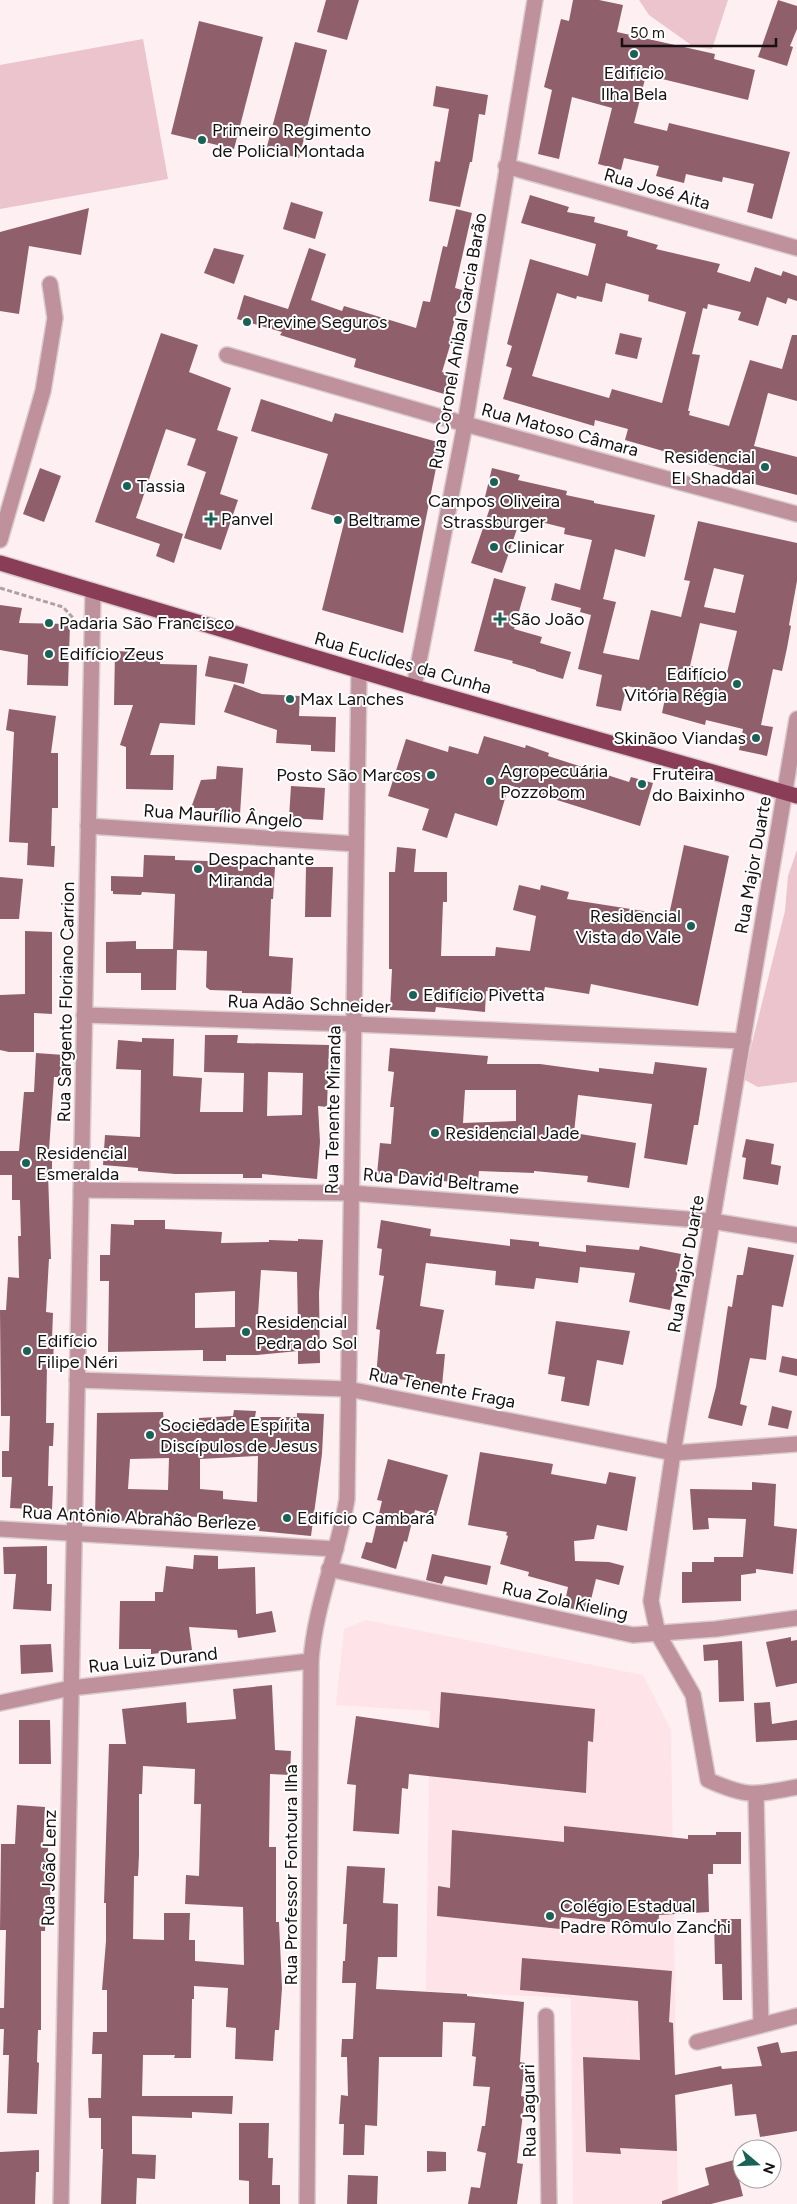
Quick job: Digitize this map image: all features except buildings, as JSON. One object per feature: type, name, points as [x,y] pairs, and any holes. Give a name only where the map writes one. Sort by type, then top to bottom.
[{"type":"main road","name":"Rua Euclides da Cunha","points":[[0,563],[414,687],[791,794]]},
{"type":"street","name":"Rua Coronel Anibal Garcia Barão","points":[[414,687],[464,424],[535,0]]},
{"type":"street","name":"Rua José Aita","points":[[506,166],[797,248]]},
{"type":"street","points":[[0,540],[47,371],[55,318],[50,284]]},
{"type":"street","name":"Rua Matoso Câmara","points":[[227,355],[464,424],[797,514]]},
{"type":"street","name":"Rua Sargento Floriano Carrion","points":[[74,1533],[93,591]]},
{"type":"street","name":"Rua Tenente Miranda","points":[[336,1549],[347,1499],[358,670]]},
{"type":"street","name":"Rua Major Duarte","points":[[756,1795],[733,1791],[708,1780],[693,1695],[658,1634],[651,1601],[673,1453],[743,1041],[791,794],[797,719]]},
{"type":"street","name":"Rua Maurílio Ângelo","points":[[88,826],[356,844]]},
{"type":"street","name":"Rua Adão Schneider","points":[[84,1015],[354,1024],[743,1041]]},
{"type":"street","name":"Rua David Beltrame","points":[[81,1190],[351,1193],[712,1221],[797,1235]]},
{"type":"street","name":"Rua Tenente Fraga","points":[[77,1380],[348,1389],[673,1453],[797,1444]]},
{"type":"street","name":"Rua Antônio Abrahão Berleze","points":[[0,1529],[336,1549]]},
{"type":"street","name":"Rua João Lenz","points":[[61,2204],[74,1533]]},
{"type":"street","name":"Rua Professor Fontoura Ilha","points":[[307,2204],[311,1661],[314,1625],[336,1549]]},
{"type":"street","name":"Rua Zola Kieling","points":[[329,1569],[616,1633],[658,1634],[774,1623],[797,1618]]},
{"type":"street","name":"Rua Luiz Durand","points":[[0,1703],[71,1688],[311,1661]]},
{"type":"street","points":[[761,2025],[756,1795],[797,1788]]},
{"type":"street","name":"Rua Jaguari","points":[[546,2016],[549,2204]]},
{"type":"street","points":[[697,2042],[797,2016]]},
{"type":"path","points":[[0,588],[63,607],[75,619],[75,628]]},
{"type":"shaded area","points":[[639,0],[728,0],[712,49],[694,47],[649,15]]},
{"type":"shaded area","points":[[143,39],[168,179],[0,209],[0,65]]},
{"type":"shaded area","points":[[797,850],[797,1082],[758,1087],[743,1079],[785,911],[788,876]]},
{"type":"shaded area","name":"Colégio Estadual Padre Rômulo Zanchi","points":[[366,1620],[643,1675],[671,1730],[678,2204],[573,2204],[571,1998],[426,1991],[430,1711],[336,1705],[344,1629]]},
{"type":"place","name":"Edifício Ilha Bela","points":[[634,54]]},
{"type":"place","name":"Primeiro Regimento de Policia Montada","points":[[202,140]]},
{"type":"place","name":"Previne Seguros","points":[[247,322]]},
{"type":"place","name":"Residencial El Shaddai","points":[[765,467]]},
{"type":"place","name":"Campos Oliveira Strassburger","points":[[494,482]]},
{"type":"place","name":"Tassia","points":[[127,486]]},
{"type":"place","name":"Panvel","points":[[211,519]]},
{"type":"place","name":"Beltrame","points":[[338,520]]},
{"type":"place","name":"Clinicar","points":[[494,547]]},
{"type":"place","name":"São João","points":[[500,619]]},
{"type":"place","name":"Padaria São Francisco","points":[[49,623]]},
{"type":"place","name":"Edifício Zeus","points":[[49,654]]},
{"type":"place","name":"Edifício Vitória Régia","points":[[737,684]]},
{"type":"place","name":"Max Lanches","points":[[290,699]]},
{"type":"place","name":"Skinãoo Viandas","points":[[756,738]]},
{"type":"place","name":"Posto São Marcos","points":[[431,775]]},
{"type":"place","name":"Agropecuária Pozzobom","points":[[490,781]]},
{"type":"place","name":"Fruteira do Baixinho","points":[[642,784]]},
{"type":"place","name":"Despachante Miranda","points":[[198,869]]},
{"type":"place","name":"Residencial Vista do Vale","points":[[691,926]]},
{"type":"place","name":"Edifício Pivetta","points":[[413,995]]},
{"type":"place","name":"Residencial Jade","points":[[435,1133]]},
{"type":"place","name":"Residencial Esmeralda","points":[[26,1163]]},
{"type":"place","name":"Residencial Pedra do Sol","points":[[246,1332]]},
{"type":"place","name":"Edifício Filipe Néri","points":[[27,1351]]},
{"type":"place","name":"Sociedade Espírita Discípulos de Jesus","points":[[150,1435]]},
{"type":"place","name":"Edifício Cambará","points":[[287,1518]]},
{"type":"place","name":"Colégio Estadual Padre Rômulo Zanchi","points":[[550,1916]]}]
